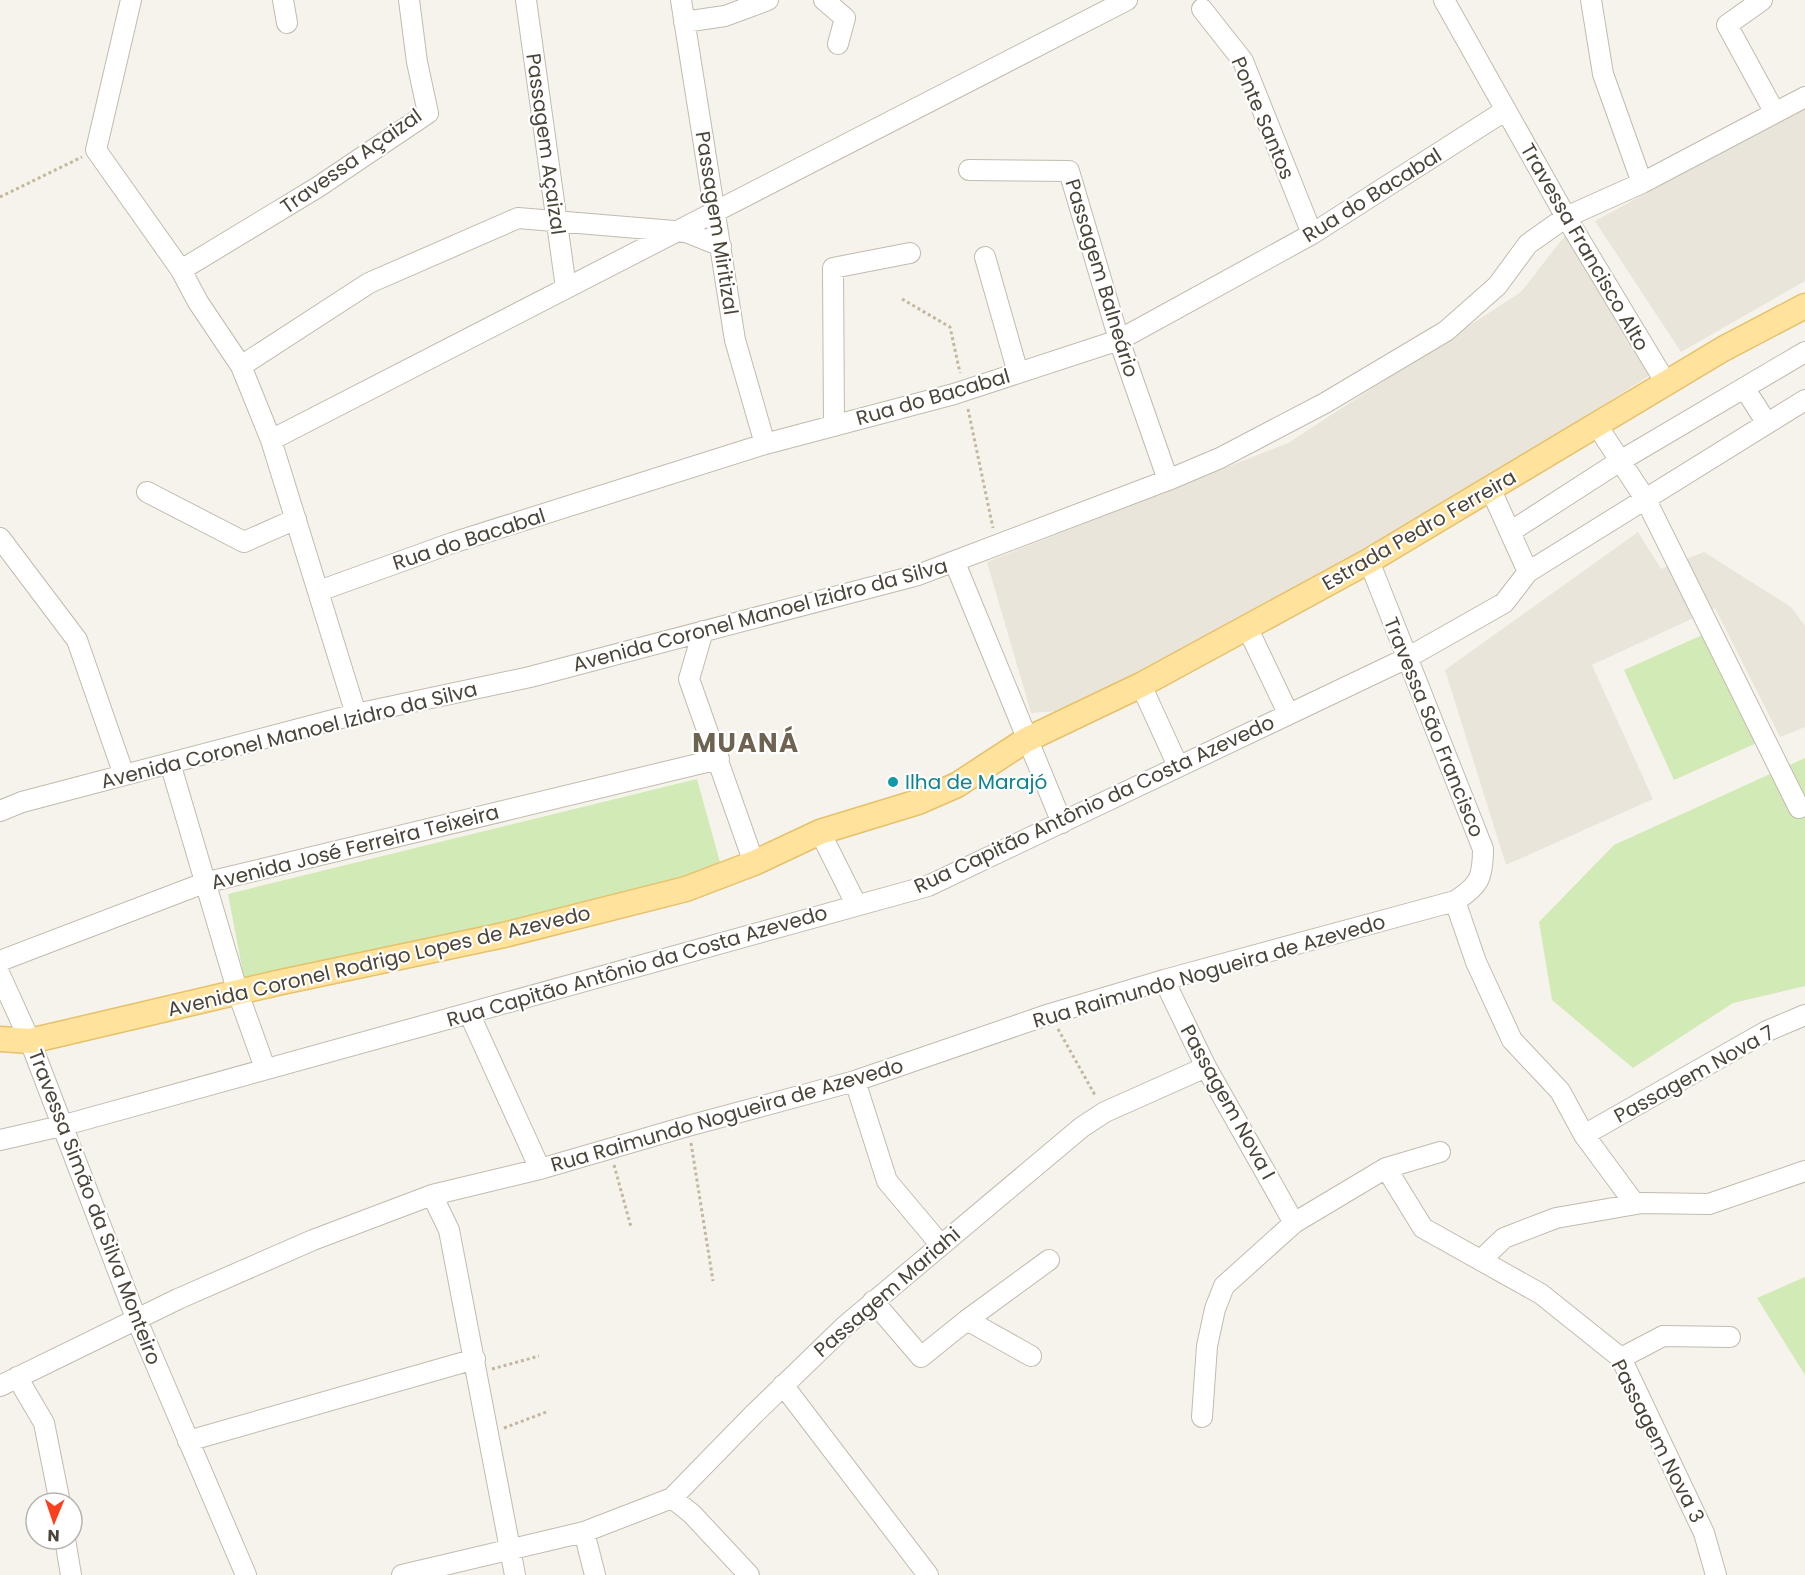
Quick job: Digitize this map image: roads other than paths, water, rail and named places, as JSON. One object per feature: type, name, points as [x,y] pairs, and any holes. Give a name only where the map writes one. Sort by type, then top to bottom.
[{"type":"main road","name":"Estrada Pedro Ferreira","points":[[820,832],[918,802],[957,785],[1026,741],[1141,685],[1369,561],[1491,490],[1724,348],[1805,306]]},
{"type":"main road","name":"Avenida Coronel Rodrigo Lopes de Azevedo","points":[[0,1039],[30,1041],[538,926],[686,889],[754,864],[820,832]]},
{"type":"street","points":[[130,0],[96,150],[181,270],[198,302],[241,366],[271,440],[356,714]]},
{"type":"street","points":[[284,0],[287,23]]},
{"type":"street","name":"Travessa Açaizal","points":[[181,270],[318,187],[428,113],[417,62],[409,0]]},
{"type":"street","name":"Passagem Açaizal","points":[[526,0],[566,288]]},
{"type":"street","name":"Passagem Miritizal","points":[[681,0],[735,340],[765,444]]},
{"type":"street","points":[[684,21],[724,16],[768,0]]},
{"type":"street","points":[[824,0],[845,18],[838,44]]},
{"type":"street","points":[[271,440],[1127,0]]},
{"type":"street","name":"Travessa Francisco Alto","points":[[1444,0],[1566,217],[1666,383]]},
{"type":"street","points":[[1591,0],[1603,74],[1642,183]]},
{"type":"street","points":[[1762,0],[1727,25],[1775,113]]},
{"type":"street","name":"Ponte Santos","points":[[1202,9],[1243,61],[1312,234]]},
{"type":"street","name":"Avenida Coronel Manoel Izidro da Silva","points":[[0,811],[124,775],[356,714],[530,677],[918,576],[1168,480],[1220,458],[1325,403],[1446,331],[1497,286],[1528,244],[1566,217],[1642,183],[1805,97]]},
{"type":"street","name":"Rua do Bacabal","points":[[319,591],[452,543],[765,444],[964,391],[1119,340],[1312,234],[1506,110]]},
{"type":"street","name":"Passagem Balneário","points":[[969,170],[1069,171],[1119,340],[1168,480]]},
{"type":"street","points":[[241,366],[369,283],[518,218],[555,219],[686,232],[721,246]]},
{"type":"street","points":[[834,426],[833,268],[910,253]]},
{"type":"street","points":[[985,257],[1018,373]]},
{"type":"street","points":[[1510,532],[1620,460],[1805,352]]},
{"type":"street","points":[[1745,389],[1766,422]]},
{"type":"street","name":"Rua Capitão Antônio da Costa Azevedo","points":[[0,1140],[62,1126],[855,904],[928,886],[1407,658],[1504,603],[1528,572],[1646,500],[1766,422],[1805,400]]},
{"type":"street","points":[[1596,424],[1646,500],[1799,807]]},
{"type":"street","points":[[1491,490],[1528,572]]},
{"type":"street","points":[[147,492],[244,542],[296,519]]},
{"type":"street","points":[[0,538],[77,640],[124,775]]},
{"type":"street","name":"Travessa São Francisco","points":[[1369,561],[1483,849],[1483,874],[1462,897]]},
{"type":"street","points":[[955,563],[1026,741],[1062,824]]},
{"type":"street","points":[[1247,627],[1288,713]]},
{"type":"street","points":[[703,631],[689,679],[754,864]]},
{"type":"street","points":[[1141,685],[1178,766]]},
{"type":"street","name":"Avenida José Ferreira Teixeira","points":[[0,962],[204,883],[719,759]]},
{"type":"street","points":[[170,763],[238,993],[265,1068]]},
{"type":"street","points":[[820,832],[855,904]]},
{"type":"street","points":[[1462,897],[1476,962],[1512,1040],[1560,1091],[1584,1135],[1635,1204]]},
{"type":"street","name":"Rua Raimundo Nogueira de Azevedo","points":[[8,1381],[136,1318],[312,1240],[432,1195],[540,1169],[855,1081],[1050,1014],[1462,897]]},
{"type":"street","name":"Travessa Simão da Silva Monteiro","points":[[0,975],[30,1041],[136,1318],[246,1575]]},
{"type":"street","name":"Passagem Nova I","points":[[1164,980],[1206,1067],[1294,1223]]},
{"type":"street","points":[[469,1013],[540,1169]]},
{"type":"street","name":"Passagem Nova 7","points":[[1584,1135],[1767,1031],[1805,1015]]},
{"type":"street","name":"Passagem Mariahi","points":[[402,1575],[584,1532],[672,1498],[783,1385],[873,1301],[1083,1127],[1105,1112],[1206,1067]]},
{"type":"street","points":[[855,1081],[888,1181],[940,1244]]},
{"type":"street","points":[[1202,1417],[1207,1346],[1215,1309],[1224,1286],[1294,1223],[1386,1168],[1440,1152]]},
{"type":"street","name":"Passagem Nova 3","points":[[1386,1168],[1423,1228],[1541,1294],[1621,1358],[1704,1533],[1716,1575]]},
{"type":"street","points":[[1482,1259],[1504,1238],[1556,1218],[1635,1204],[1709,1204],[1805,1171]]},
{"type":"street","points":[[432,1195],[449,1230],[514,1575]]},
{"type":"street","points":[[873,1301],[921,1357],[1049,1260]]},
{"type":"street","points":[[967,1320],[1031,1356]]},
{"type":"street","points":[[1621,1358],[1663,1336],[1730,1336]]},
{"type":"street","points":[[188,1441],[475,1366]]},
{"type":"street","points":[[8,1381],[44,1423],[58,1491]]},
{"type":"street","points":[[783,1385],[928,1575]]},
{"type":"street","points":[[672,1498],[692,1514],[749,1575]]},
{"type":"street","points":[[584,1532],[595,1575]]},
{"type":"street","points":[[67,1551],[71,1575]]},
{"type":"place","name":"Ilha de Marajó","points":[[893,782]]},
{"type":"district","name":"MUANÁ","points":[[746,743]]}]
